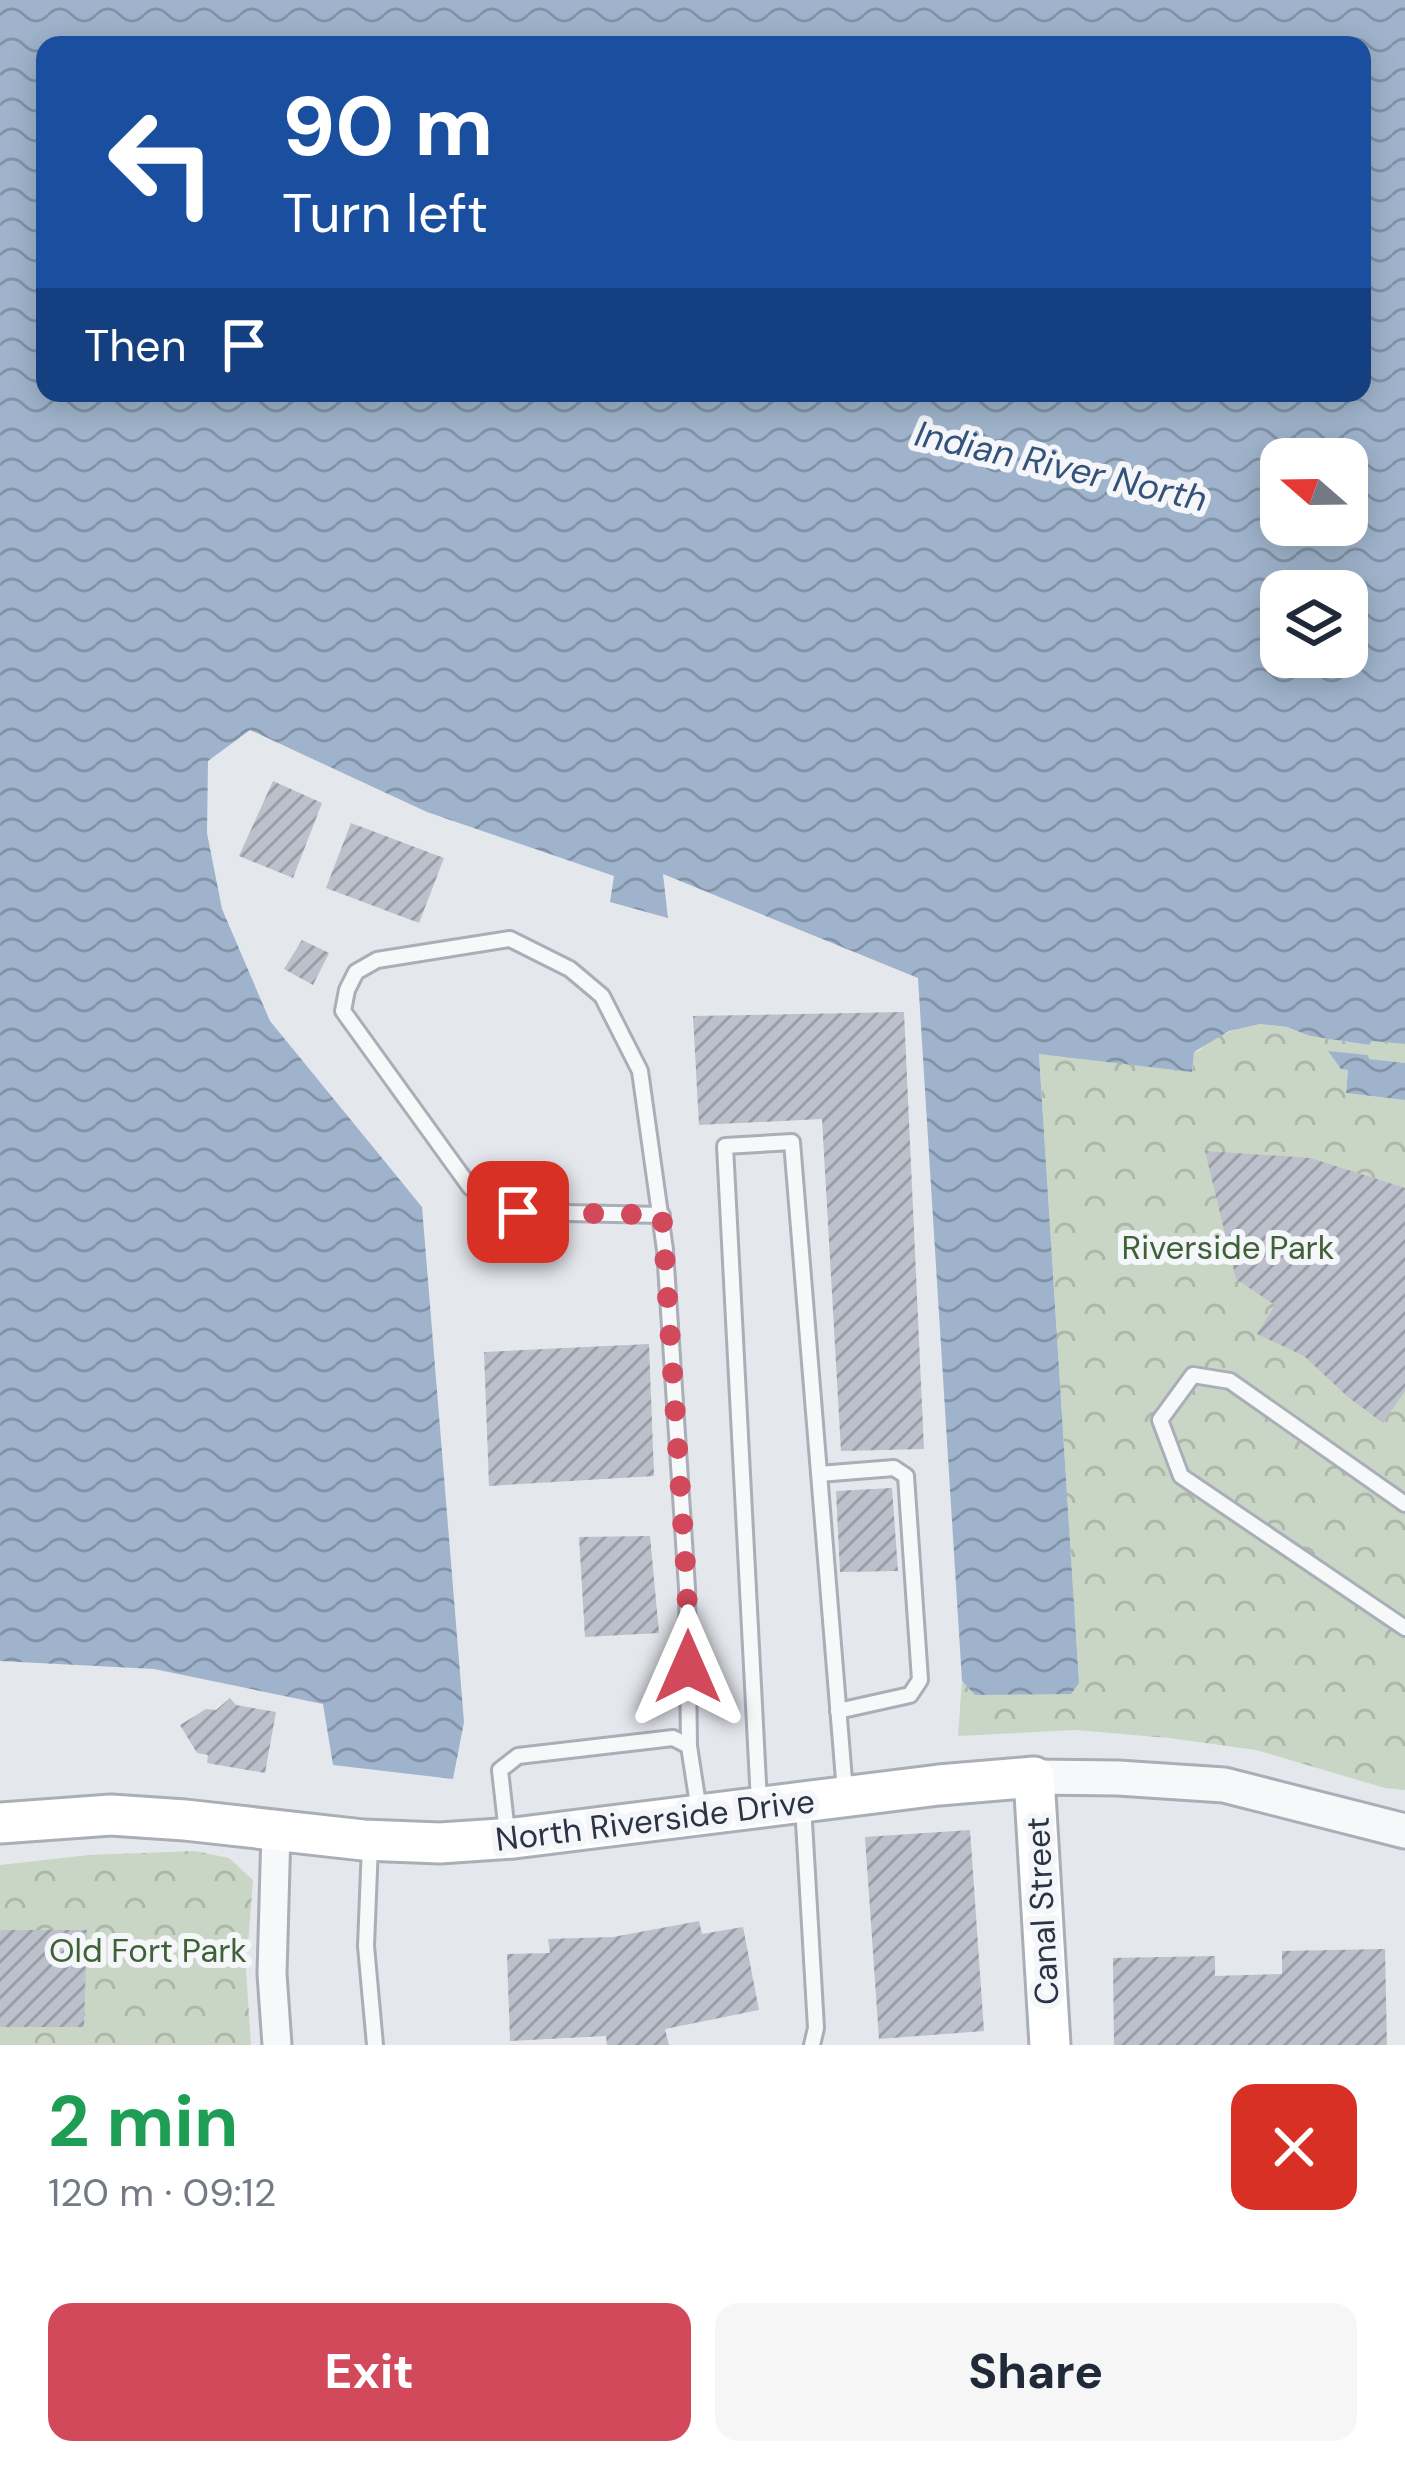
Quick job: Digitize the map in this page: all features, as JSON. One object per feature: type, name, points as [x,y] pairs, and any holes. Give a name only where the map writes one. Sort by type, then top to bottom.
[{"type":"main road","name":"North Riverside Drive","points":[[0,1823],[111,1815],[440,1843],[1034,1777]]},
{"type":"main road","name":"Canal Street","points":[[1034,1777],[1050,2045]]},
{"type":"street","points":[[1034,1777],[1224,1785],[1405,1831]]},
{"type":"street","points":[[276,1830],[272,1974],[278,2045]]},
{"type":"lane","points":[[662,1215],[518,1212],[489,1202],[470,1187],[343,1011],[356,971],[377,960],[510,939],[570,969],[602,996],[640,1071],[662,1215],[687,1588],[688,1746],[700,1815]]},
{"type":"lane","points":[[760,1808],[725,1146],[792,1142],[845,1797]]},
{"type":"lane","points":[[1405,1504],[1230,1381],[1192,1375],[1160,1420],[1181,1475],[1405,1628]]},
{"type":"lane","points":[[819,1474],[894,1468],[906,1476],[920,1680],[910,1695],[838,1711]]},
{"type":"lane","points":[[507,1838],[500,1770],[518,1756],[673,1738],[688,1746]]},
{"type":"lane","points":[[803,1802],[816,2028],[812,2045]]},
{"type":"lane","points":[[370,1840],[366,1946],[375,2045]]},
{"type":"green space","name":"Riverside Park","points":[[1260,1024],[1369,1045],[1372,1041],[1405,1044],[1405,1063],[1329,1052],[1348,1070],[1346,1093],[1405,1100],[1405,1790],[1256,1750],[1169,1738],[1075,1730],[958,1736],[962,1681],[975,1695],[1079,1683],[1039,1053],[1192,1072],[1194,1052],[1227,1033]]},
{"type":"green space","name":"Old Fort Park","points":[[195,1851],[229,1858],[253,1880],[246,1970],[251,2045],[0,2045],[0,1865],[89,1855]]},
{"type":"water","name":"Indian River North","points":[[0,0],[1405,0],[1405,1044],[1372,1041],[1369,1045],[1260,1024],[1229,1031],[1194,1052],[1192,1072],[1039,1054],[1079,1683],[1071,1694],[975,1695],[962,1681],[918,978],[663,874],[668,918],[610,902],[614,876],[427,812],[250,730],[208,761],[207,833],[222,909],[270,1021],[422,1207],[464,1722],[453,1779],[333,1765],[323,1704],[154,1669],[0,1661]]},
{"type":"water","points":[[1328,1051],[1405,1063],[1405,1100],[1346,1093],[1348,1070],[1341,1069]]},
{"type":"building","points":[[273,781],[322,803],[293,878],[239,856]]},
{"type":"building","points":[[351,823],[444,858],[419,923],[326,888]]},
{"type":"building","points":[[302,940],[329,953],[313,985],[284,969]]},
{"type":"building","points":[[904,1012],[924,1449],[841,1451],[822,1119],[699,1125],[693,1016]]},
{"type":"building","points":[[1205,1151],[1310,1158],[1405,1188],[1405,1391],[1383,1423],[1304,1356],[1257,1334],[1275,1305],[1236,1279]]},
{"type":"building","points":[[649,1344],[654,1476],[489,1486],[484,1352]]},
{"type":"building","points":[[892,1488],[898,1571],[840,1572],[836,1491]]},
{"type":"building","points":[[650,1536],[659,1633],[585,1637],[579,1537]]},
{"type":"building","points":[[230,1698],[236,1705],[276,1712],[265,1773],[207,1763],[208,1755],[197,1753],[180,1725],[206,1709],[216,1710]]},
{"type":"building","points":[[970,1830],[984,2031],[879,2039],[865,1837]]},
{"type":"building","points":[[699,1921],[702,1934],[743,1927],[759,2010],[665,2029],[669,2045],[607,2045],[606,2036],[510,2041],[507,1954],[550,1953],[548,1939],[613,1937]]},
{"type":"building","points":[[0,1930],[87,1930],[84,2027],[0,2027]]},
{"type":"building","points":[[1385,1949],[1387,2045],[1114,2045],[1113,1958],[1215,1956],[1215,1976],[1282,1974],[1282,1951]]},
{"type":"route","points":[[518,1212],[662,1215],[688,1667]]}]
